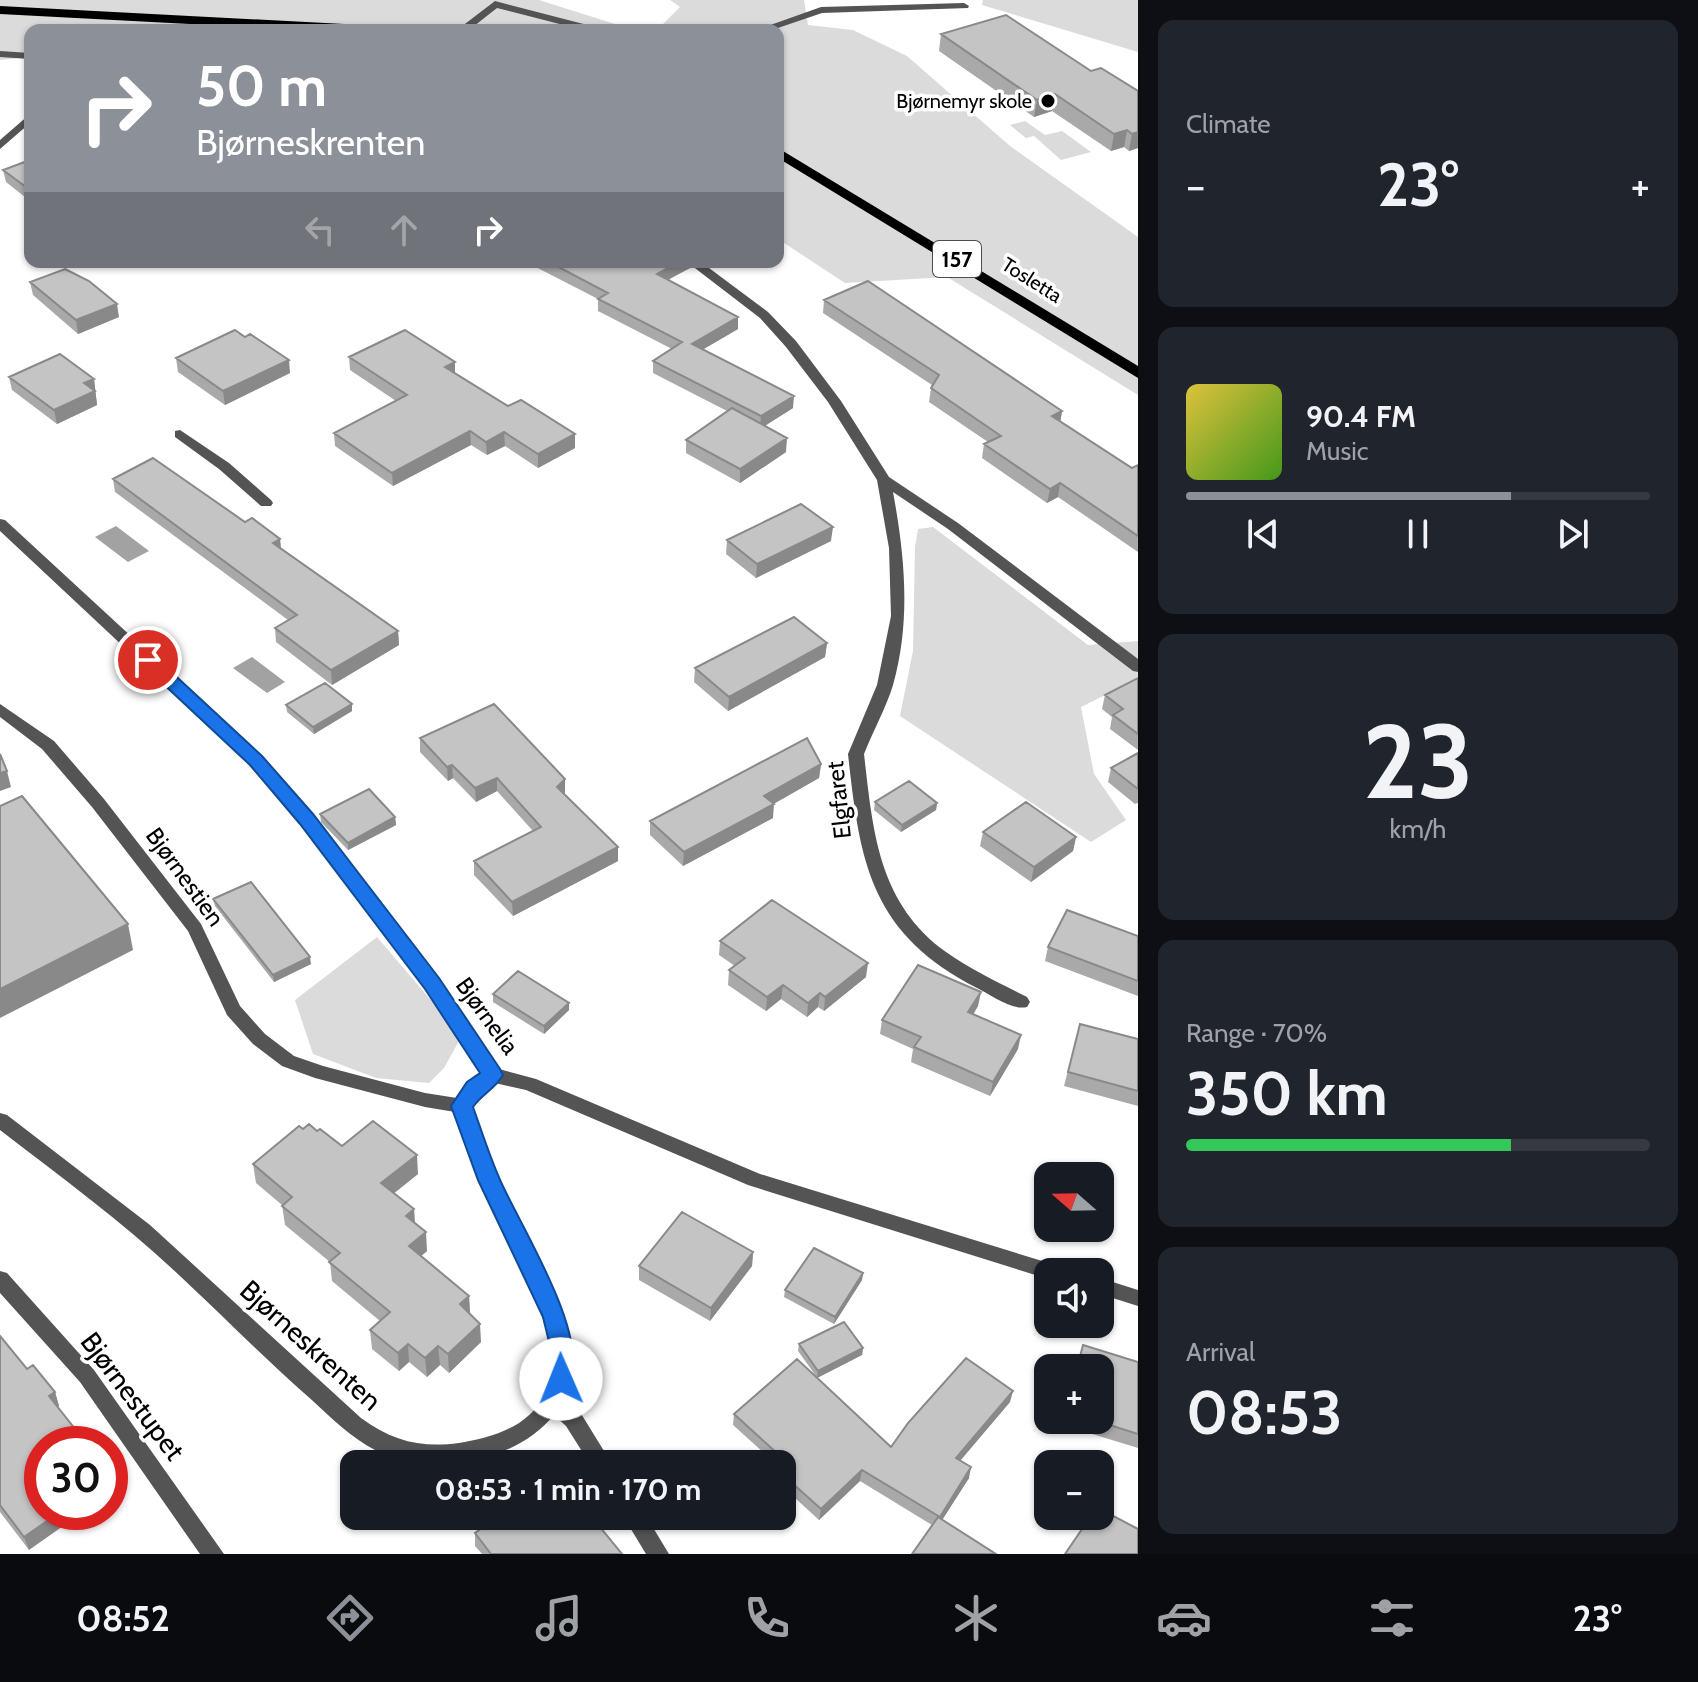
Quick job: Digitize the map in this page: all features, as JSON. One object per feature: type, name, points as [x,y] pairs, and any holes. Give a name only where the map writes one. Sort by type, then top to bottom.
[{"type":"main road","points":[[0,10],[267,24]]},
{"type":"main road","name":"Tosletta","points":[[784,156],[1138,373]]},
{"type":"street","points":[[470,24],[495,4],[572,24]]},
{"type":"street","points":[[779,24],[821,10],[964,6]]},
{"type":"street","points":[[0,54],[24,56]]},
{"type":"street","points":[[0,146],[24,123]]},
{"type":"street","name":"Elgfaret","points":[[701,268],[764,315],[791,344],[834,401],[884,480],[896,548],[898,616],[885,685],[856,754],[864,830],[871,861],[901,924],[945,962],[1021,1002]]},
{"type":"street","points":[[180,434],[224,466],[266,503]]},
{"type":"street","name":"Elgfaret","points":[[884,480],[953,526],[1138,667]]},
{"type":"street","name":"Bjørnelia","points":[[0,523],[256,761],[306,819],[432,984],[493,1075],[530,1084],[755,1180],[1034,1266]]},
{"type":"street","name":"Bjørnestien","points":[[0,709],[48,745],[98,803],[195,928],[233,1010],[259,1039],[288,1061],[321,1073],[425,1100],[462,1106]]},
{"type":"street","points":[[462,1106],[474,1088],[493,1075]]},
{"type":"street","name":"Bjørneskrenten","points":[[0,1120],[140,1229],[352,1423],[385,1444],[414,1452],[448,1454],[518,1437],[539,1422],[553,1401],[561,1379],[563,1354],[555,1317],[489,1180],[462,1106]]},
{"type":"street","name":"Bjørnestupet","points":[[0,1279],[87,1376],[213,1554]]},
{"type":"street","points":[[1114,1290],[1138,1298]]},
{"type":"street","points":[[553,1401],[573,1419],[593,1450]]},
{"type":"street","points":[[643,1530],[658,1554]]},
{"type":"shaded area","points":[[0,0],[539,0],[615,24],[24,24],[24,58],[0,60]]},
{"type":"shaded area","points":[[670,0],[804,0],[808,25],[853,30],[907,56],[1010,146],[1138,237],[1138,395],[947,277],[845,283],[784,243],[784,24],[663,24],[680,7]]},
{"type":"shaded area","points":[[983,0],[1138,0],[1138,52],[982,5]]},
{"type":"shaded area","points":[[1025,121],[1045,135],[1062,131],[1091,152],[1061,160],[1034,136],[1026,138],[1010,125]]},
{"type":"shaded area","points":[[116,526],[149,551],[128,562],[95,537]]},
{"type":"shaded area","points":[[933,527],[1088,645],[1138,641],[1138,683],[1134,681],[1081,707],[1094,774],[1126,820],[1091,842],[900,716],[913,651],[918,529]]},
{"type":"shaded area","points":[[252,657],[285,682],[267,693],[233,668]]},
{"type":"shaded area","points":[[377,937],[435,1005],[459,1041],[444,1068],[429,1083],[376,1078],[313,1054],[295,1000]]},
{"type":"building","points":[[1006,15],[1091,71],[1101,68],[1138,91],[1138,132],[1132,134],[1127,130],[1114,134],[1055,94],[1037,100],[941,34]]},
{"type":"building","points":[[24,162],[24,186],[3,170]]},
{"type":"building","points":[[560,268],[668,268],[657,274],[738,317],[692,344],[794,396],[761,416],[653,361],[682,342],[598,299],[608,293]]},
{"type":"building","points":[[65,269],[89,281],[117,304],[76,320],[30,282]]},
{"type":"building","points":[[868,281],[1062,411],[1052,416],[1132,468],[1138,465],[1138,536],[1060,483],[1050,489],[984,444],[1001,436],[931,388],[939,375],[824,300]]},
{"type":"building","points":[[235,330],[245,337],[250,334],[289,360],[223,391],[176,358]]},
{"type":"building","points":[[405,330],[455,362],[445,367],[508,406],[521,400],[575,434],[538,454],[504,432],[486,442],[470,431],[392,473],[334,433],[407,395],[349,357]]},
{"type":"building","points":[[60,354],[94,379],[84,383],[95,391],[54,410],[9,377]]},
{"type":"building","points":[[732,408],[787,438],[740,469],[686,440]]},
{"type":"building","points":[[153,458],[245,522],[252,518],[280,539],[273,543],[398,631],[331,670],[275,628],[297,615],[113,479]]},
{"type":"building","points":[[801,504],[833,527],[757,564],[727,540]]},
{"type":"building","points":[[794,617],[827,643],[729,697],[695,668]]},
{"type":"building","points":[[1138,678],[1138,734],[1113,715],[1123,709],[1105,695]]},
{"type":"building","points":[[325,683],[352,704],[313,727],[286,705]]},
{"type":"building","points":[[494,704],[565,779],[557,787],[618,847],[512,902],[474,861],[541,827],[497,778],[475,788],[452,765],[447,767],[420,738]]},
{"type":"building","points":[[807,738],[821,764],[764,796],[774,804],[684,852],[650,821]]},
{"type":"building","points":[[1138,753],[1138,789],[1111,768]]},
{"type":"building","points":[[0,754],[7,771],[0,773]]},
{"type":"building","points":[[909,781],[937,803],[902,825],[875,802]]},
{"type":"building","points":[[369,789],[395,817],[348,843],[320,814]]},
{"type":"building","points":[[22,796],[128,924],[0,989],[0,806]]},
{"type":"building","points":[[1026,802],[1076,837],[1034,867],[983,832]]},
{"type":"building","points":[[251,882],[310,957],[273,975],[213,899]]},
{"type":"building","points":[[772,900],[868,963],[825,997],[820,993],[808,1003],[783,985],[767,997],[729,970],[745,958],[720,941]]},
{"type":"building","points":[[1067,910],[1138,936],[1138,981],[1048,947]]},
{"type":"building","points":[[918,965],[981,992],[968,1012],[1021,1035],[993,1082],[914,1047],[921,1037],[882,1020]]},
{"type":"building","points":[[518,971],[569,1003],[544,1026],[493,994]]},
{"type":"building","points":[[1080,1024],[1138,1039],[1138,1091],[1068,1072]]},
{"type":"building","points":[[373,1121],[417,1155],[381,1183],[414,1209],[406,1216],[426,1232],[409,1246],[469,1296],[460,1304],[480,1324],[448,1354],[438,1346],[425,1358],[408,1344],[398,1353],[370,1330],[390,1312],[329,1262],[340,1253],[282,1206],[292,1197],[253,1164],[299,1126],[303,1129],[309,1124],[317,1131],[320,1129],[342,1146]]},
{"type":"building","points":[[682,1212],[753,1252],[711,1308],[639,1266]]},
{"type":"building","points":[[814,1248],[863,1273],[835,1317],[785,1290]]},
{"type":"building","points":[[844,1322],[863,1348],[818,1371],[799,1344]]},
{"type":"building","points":[[0,1336],[27,1369],[33,1365],[55,1392],[49,1396],[73,1426],[24,1426],[24,1530],[34,1530],[24,1537],[0,1505]]},
{"type":"building","points":[[1083,1345],[1112,1354],[1081,1354]]},
{"type":"building","points":[[1114,1355],[1138,1362],[1138,1434],[1114,1426]]},
{"type":"building","points":[[966,1358],[1013,1391],[956,1458],[971,1467],[940,1517],[862,1470],[821,1509],[796,1487],[796,1450],[774,1450],[734,1414],[797,1359],[891,1447],[908,1423]]},
{"type":"building","points":[[1114,1516],[1138,1529],[1138,1554],[1065,1554],[1081,1530],[1114,1530]]},
{"type":"building","points":[[938,1517],[996,1554],[912,1554]]},
{"type":"building","points":[[479,1530],[602,1530],[622,1554],[491,1554],[475,1533]]},
{"type":"place","name":"Bjørnemyr skole","points":[[1048,101]]},
{"type":"route","points":[[148,660],[256,761],[306,819],[432,984],[493,1075],[474,1088],[462,1106],[489,1180],[555,1317],[563,1354],[561,1379]]}]
